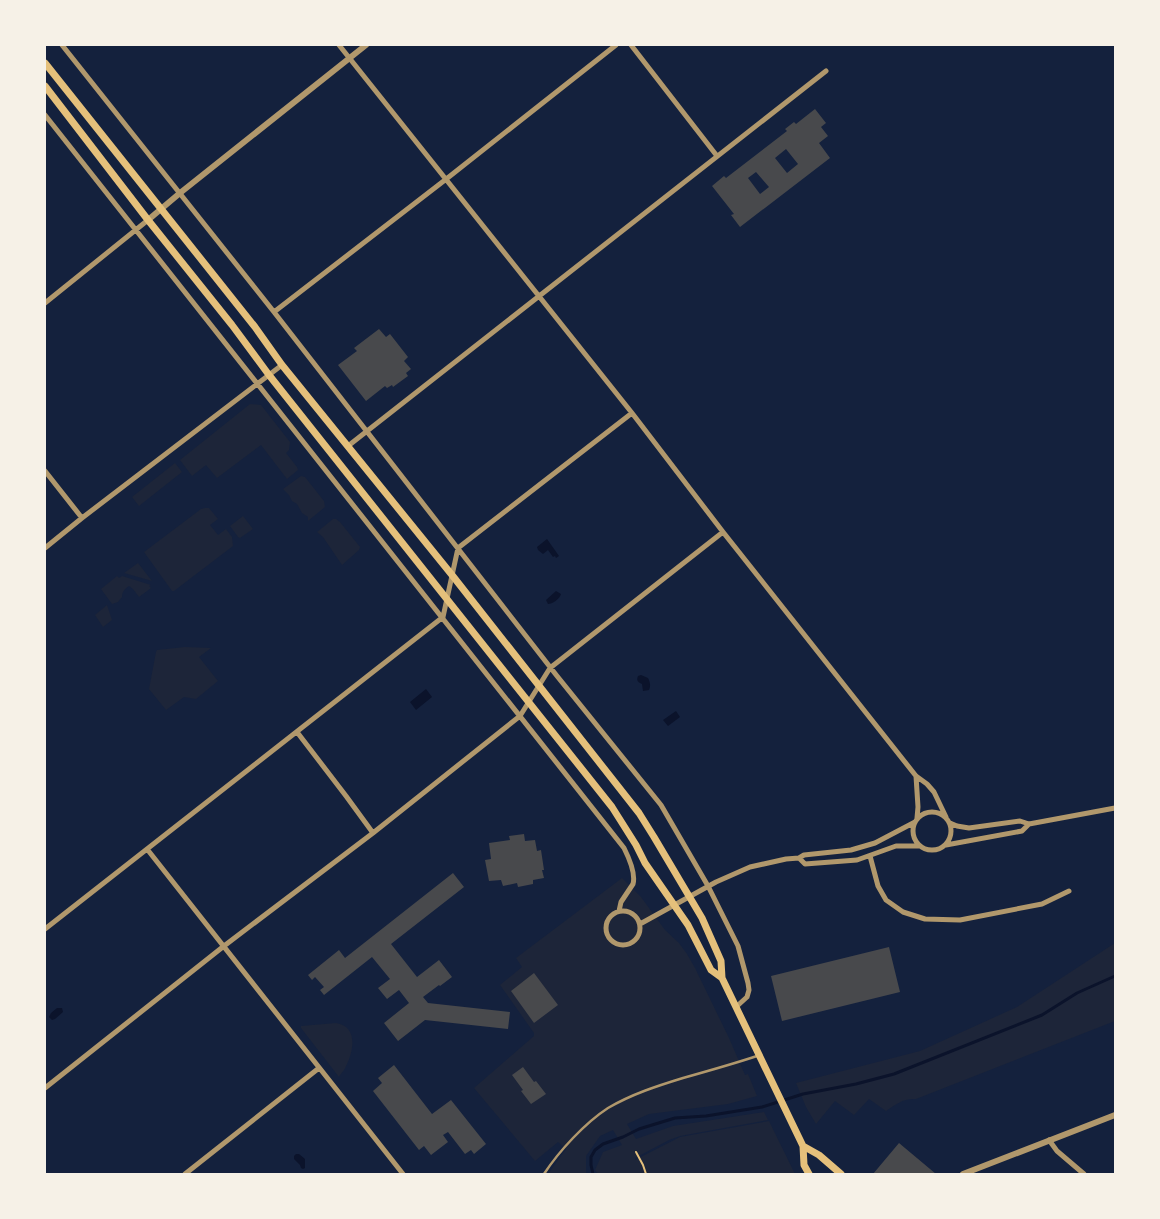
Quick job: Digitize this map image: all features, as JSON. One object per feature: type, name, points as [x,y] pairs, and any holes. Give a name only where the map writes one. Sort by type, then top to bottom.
[{"type":"main road","points":[[45,63],[255,328],[282,365],[452,575],[639,813],[690,897],[711,937],[721,961],[722,978],[803,1146],[804,1165],[808,1174]]},
{"type":"main road","points":[[45,86],[269,375],[612,807],[645,863],[688,925],[711,970],[722,978]]},
{"type":"main road","points":[[803,1146],[819,1155],[841,1174]]},
{"type":"street","points":[[62,45],[274,312],[550,668],[661,805],[708,886],[738,946],[749,990],[747,997],[736,1006]]},
{"type":"street","points":[[339,45],[632,413],[723,532],[916,776],[934,792],[950,823],[952,832],[945,845]]},
{"type":"street","points":[[45,303],[366,45]]},
{"type":"street","points":[[274,312],[616,45]]},
{"type":"street","points":[[631,45],[717,156]]},
{"type":"street","points":[[348,446],[826,71]]},
{"type":"street","points":[[45,115],[624,848],[634,881],[621,902],[619,911]]},
{"type":"street","points":[[45,548],[282,365]]},
{"type":"street","points":[[45,929],[442,617],[458,548],[632,413]]},
{"type":"street","points":[[45,471],[82,518]]},
{"type":"street","points":[[45,1088],[520,716],[550,668],[723,532]]},
{"type":"street","points":[[297,732],[373,833]]},
{"type":"street","points":[[916,776],[918,807],[913,833],[920,846]]},
{"type":"street","points":[[950,823],[969,828],[1020,821],[1029,824],[1115,808]]},
{"type":"street","points":[[640,924],[708,886],[750,867],[799,858],[804,855],[851,850],[875,843],[927,812],[939,813],[946,817]]},
{"type":"street","points":[[799,858],[805,864],[856,860],[896,846],[920,846],[931,850],[945,845],[1022,830],[1029,824]]},
{"type":"street","points":[[147,849],[403,1174]]},
{"type":"street","points":[[870,856],[878,886],[886,900],[903,912],[925,919],[960,920],[1042,904],[1069,891]]},
{"type":"street","points":[[619,911],[630,912],[640,924],[638,936],[635,940],[625,945],[614,943],[606,935],[605,929],[608,918],[619,911]]},
{"type":"street","points":[[185,1174],[320,1068]]},
{"type":"street","points":[[963,1174],[1115,1115]]},
{"type":"street","points":[[1049,1140],[1056,1151],[1084,1174]]},
{"type":"lane","points":[[544,1174],[562,1149],[583,1129],[608,1109],[629,1097],[648,1089],[759,1055]]},
{"type":"path","points":[[636,1152],[644,1164],[646,1174]]},
{"type":"shaded area","points":[[250,404],[261,405],[290,442],[289,450],[286,453],[298,470],[287,479],[261,445],[217,478],[206,465],[192,476],[180,460]]},
{"type":"shaded area","points":[[175,463],[182,472],[139,506],[132,497]]},
{"type":"shaded area","points":[[301,476],[305,477],[324,501],[325,507],[308,521],[308,517],[302,513],[297,504],[292,501],[283,489]]},
{"type":"shaded area","points":[[209,508],[218,519],[210,525],[218,535],[226,529],[232,537],[233,546],[172,591],[144,552],[201,509]]},
{"type":"shaded area","points":[[243,516],[253,529],[240,538],[230,526]]},
{"type":"shaded area","points":[[333,519],[340,522],[360,547],[342,565],[323,537],[317,532]]},
{"type":"shaded area","points":[[547,539],[559,556],[556,558],[548,550],[543,554],[538,550],[537,547]]},
{"type":"shaded area","points":[[138,563],[152,581],[124,573]]},
{"type":"shaded area","points":[[117,576],[151,585],[149,586],[151,588],[139,597],[129,586],[124,590],[118,602],[112,604],[101,589]]},
{"type":"shaded area","points":[[556,591],[561,594],[560,596],[556,601],[548,604],[546,600]]},
{"type":"shaded area","points":[[107,605],[112,620],[103,627],[95,615]]},
{"type":"shaded area","points":[[185,647],[211,648],[199,657],[218,681],[196,699],[184,697],[166,710],[149,689],[156,652],[157,650]]},
{"type":"shaded area","points":[[641,675],[648,678],[649,690],[643,691],[642,684],[638,682],[638,676]]},
{"type":"shaded area","points":[[426,689],[432,697],[416,710],[410,702]]},
{"type":"shaded area","points":[[676,711],[680,717],[668,726],[663,720]]},
{"type":"shaded area","points":[[622,878],[641,897],[665,930],[679,943],[687,954],[729,1038],[745,1075],[748,1074],[757,1096],[728,1104],[649,1114],[627,1124],[636,1139],[673,1126],[764,1112],[768,1120],[680,1136],[635,1158],[635,1160],[680,1137],[769,1121],[795,1174],[598,1174],[595,1170],[603,1152],[622,1145],[613,1130],[600,1136],[586,1156],[586,1174],[548,1174],[566,1149],[558,1142],[535,1161],[474,1088],[534,1036],[534,1033],[500,985],[522,967],[516,958]]},
{"type":"shaded area","points":[[1115,943],[1115,1021],[916,1099],[904,1101],[886,1111],[869,1099],[854,1115],[835,1101],[816,1124],[806,1107],[796,1083],[920,1051],[1017,1007]]},
{"type":"shaded area","points":[[57,1008],[62,1008],[63,1012],[52,1020],[49,1017]]},
{"type":"shaded area","points":[[336,1023],[348,1029],[352,1040],[349,1060],[339,1077],[301,1028],[301,1026]]},
{"type":"shaded area","points":[[296,1154],[305,1159],[305,1168],[301,1168],[294,1159]]},
{"type":"building","points":[[815,109],[826,123],[821,127],[828,136],[819,143],[830,158],[740,227],[731,215],[734,214],[712,186],[724,176],[726,178],[787,131],[785,129],[794,122],[796,124]],"holes":[[[786,149],[798,164],[787,173],[775,158]],[[756,172],[769,187],[760,194],[748,178]]]},
{"type":"building","points":[[379,329],[386,337],[390,334],[408,357],[404,361],[411,369],[406,373],[408,376],[393,387],[392,385],[387,388],[385,386],[366,401],[338,365],[357,351],[354,348]]},
{"type":"building","points":[[524,834],[525,841],[535,840],[537,851],[541,850],[544,878],[533,880],[533,884],[518,887],[517,883],[503,886],[501,880],[489,881],[485,860],[491,859],[489,843],[510,840],[509,836]]},
{"type":"building","points":[[453,873],[464,887],[391,944],[417,977],[439,960],[452,977],[423,997],[428,1003],[510,1012],[508,1029],[425,1020],[398,1041],[384,1023],[409,1003],[399,990],[387,999],[378,988],[390,979],[372,957],[324,995],[320,990],[324,987],[315,977],[312,980],[308,975],[339,950],[345,958]]},
{"type":"building","points":[[889,947],[900,992],[782,1021],[771,976]]},
{"type":"building","points":[[534,973],[558,1005],[534,1023],[511,991]]},
{"type":"building","points":[[394,1065],[432,1114],[451,1100],[486,1144],[474,1154],[471,1150],[465,1154],[448,1132],[443,1135],[448,1142],[431,1155],[424,1146],[419,1150],[373,1091],[382,1083],[378,1078]]},
{"type":"building","points":[[523,1067],[546,1094],[531,1104],[512,1075]]},
{"type":"building","points":[[899,1143],[936,1174],[873,1174]]},
{"type":"waterway","points":[[593,1174],[591,1157],[595,1150],[603,1144],[639,1129],[675,1118],[706,1116],[762,1107],[803,1094],[856,1084],[894,1074],[1042,1015],[1077,993],[1115,976]]}]
